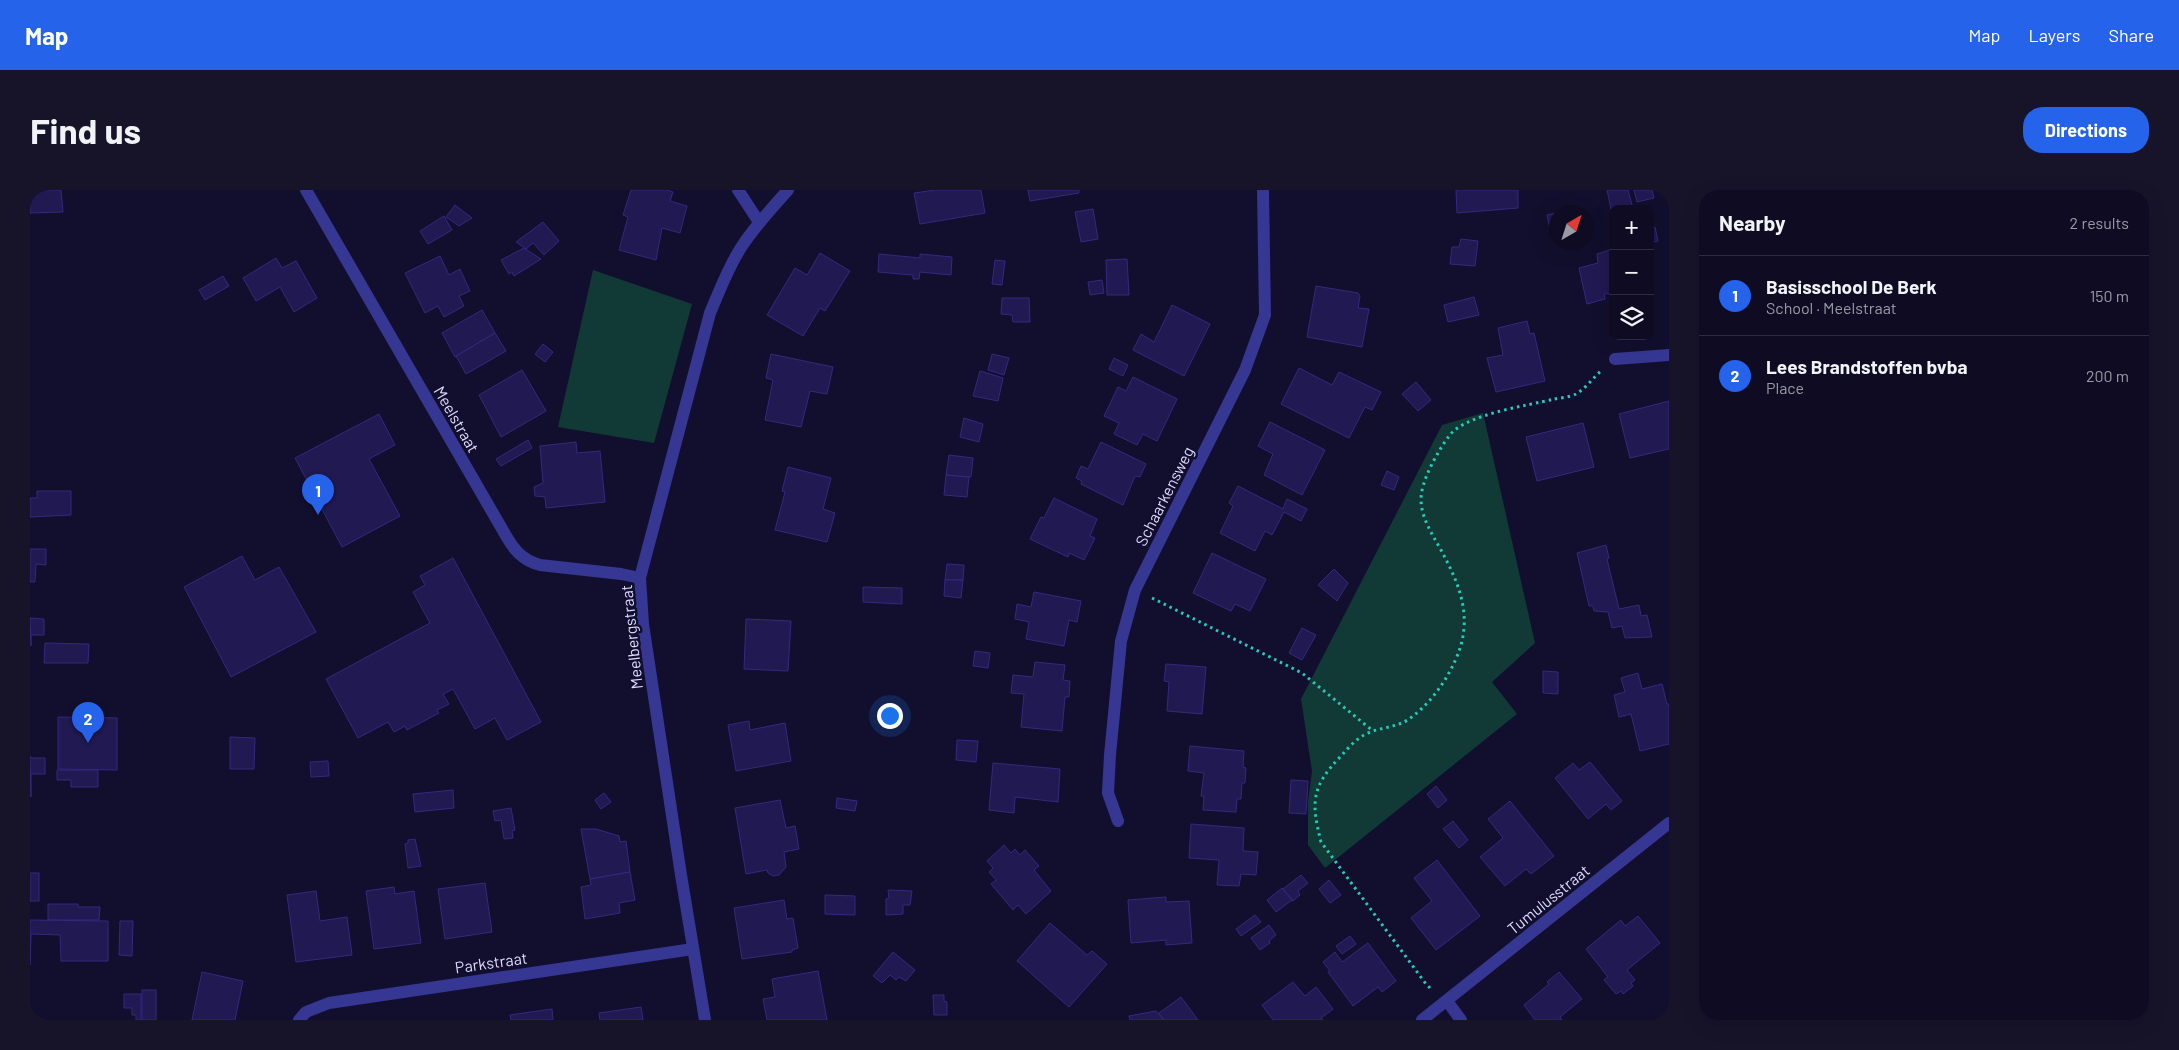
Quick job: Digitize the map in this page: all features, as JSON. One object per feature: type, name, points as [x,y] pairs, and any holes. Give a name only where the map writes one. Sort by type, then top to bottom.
[{"type":"street","name":"Meelstraat","points":[[306,190],[505,534],[519,555],[530,562],[540,565],[621,574],[640,578]]},
{"type":"street","points":[[738,190],[759,222]]},
{"type":"street","name":"Meelbergstraat","points":[[705,1020],[643,624],[640,578],[710,313],[726,273],[742,246],[759,222],[788,190]]},
{"type":"street","name":"Schaarkensweg","points":[[1118,821],[1108,793],[1121,641],[1135,590],[1245,370],[1265,315],[1263,190]]},
{"type":"street","points":[[1615,359],[1669,355]]},
{"type":"street","name":"Tumulusstraat","points":[[1422,1020],[1669,823]]},
{"type":"street","name":"Parkstraat","points":[[299,1020],[306,1012],[328,1003],[693,949]]},
{"type":"street","points":[[1447,1001],[1461,1020]]},
{"type":"path","points":[[1447,1001],[1426,984],[1322,842],[1316,819],[1317,787],[1325,774],[1359,738],[1373,731],[1403,722],[1427,704],[1450,670],[1460,648],[1465,624],[1465,611],[1455,579],[1428,527],[1421,499],[1424,486],[1442,446],[1450,434],[1461,425],[1479,417],[1576,394],[1615,359]]},
{"type":"path","points":[[1135,590],[1302,673],[1373,731]]},
{"type":"green space","points":[[593,270],[692,304],[654,443],[558,427]]},
{"type":"green space","points":[[1483,413],[1535,643],[1492,682],[1517,714],[1325,868],[1308,845],[1308,802],[1312,771],[1301,699],[1442,425]]},
{"type":"building","points":[[30,190],[61,190],[63,212],[30,213]]},
{"type":"building","points":[[631,190],[667,190],[673,192],[670,201],[687,206],[680,233],[662,228],[656,260],[619,250],[628,217],[623,215]]},
{"type":"building","points":[[935,190],[981,190],[985,213],[920,224],[914,193]]},
{"type":"building","points":[[1028,190],[1079,190],[1079,193],[1030,201]]},
{"type":"building","points":[[1456,190],[1518,190],[1518,208],[1457,213]]},
{"type":"building","points":[[1607,190],[1628,190],[1632,205],[1610,205]]},
{"type":"building","points":[[1634,190],[1652,190],[1654,198],[1637,202]]},
{"type":"building","points":[[455,205],[472,218],[459,226],[446,217]]},
{"type":"building","points":[[1093,209],[1098,239],[1081,242],[1075,212]]},
{"type":"building","points":[[444,216],[452,230],[428,244],[420,231]]},
{"type":"building","points":[[543,222],[559,241],[544,255],[533,243],[526,249],[516,242]]},
{"type":"building","points":[[1654,227],[1658,241],[1654,242]]},
{"type":"building","points":[[1461,239],[1478,241],[1475,266],[1450,264],[1452,247],[1459,247]]},
{"type":"building","points":[[524,248],[541,259],[514,276],[512,272],[509,274],[501,260]]},
{"type":"building","points":[[1609,250],[1609,293],[1604,294],[1605,299],[1587,304],[1579,268],[1598,263],[1597,254]]},
{"type":"building","points":[[820,253],[850,271],[825,311],[820,308],[803,336],[767,315],[795,268],[807,275]]},
{"type":"building","points":[[879,254],[920,258],[920,254],[952,257],[951,275],[920,272],[919,279],[913,279],[913,275],[878,272]]},
{"type":"building","points":[[440,256],[449,275],[460,269],[470,291],[459,296],[464,306],[444,317],[438,306],[425,313],[405,273]]},
{"type":"building","points":[[276,258],[282,268],[296,261],[317,298],[294,312],[280,287],[256,301],[243,278]]},
{"type":"building","points":[[1127,259],[1129,295],[1107,295],[1106,260]]},
{"type":"building","points":[[995,260],[1005,261],[1002,285],[992,284]]},
{"type":"building","points":[[223,276],[229,286],[205,300],[199,290]]},
{"type":"building","points":[[1102,280],[1104,293],[1090,295],[1088,282]]},
{"type":"building","points":[[1316,286],[1358,293],[1360,296],[1358,308],[1369,309],[1362,347],[1307,337]]},
{"type":"building","points":[[1474,297],[1479,315],[1448,322],[1444,305]]},
{"type":"building","points":[[1002,298],[1029,298],[1030,322],[1013,322],[1012,315],[1001,314]]},
{"type":"building","points":[[1172,305],[1210,324],[1184,376],[1133,350],[1141,334],[1154,342]]},
{"type":"building","points":[[482,310],[495,333],[455,357],[442,333]]},
{"type":"building","points":[[1527,321],[1530,334],[1534,333],[1545,381],[1496,392],[1487,358],[1503,355],[1498,328]]},
{"type":"building","points":[[495,333],[506,351],[466,374],[456,356]]},
{"type":"building","points":[[543,344],[553,352],[545,362],[535,354]]},
{"type":"building","points":[[771,354],[833,367],[827,394],[810,391],[801,427],[765,420],[773,380],[766,378]]},
{"type":"building","points":[[992,354],[1009,358],[1004,375],[988,370]]},
{"type":"building","points":[[1114,358],[1128,365],[1123,376],[1109,369]]},
{"type":"building","points":[[1299,368],[1332,385],[1339,372],[1381,392],[1372,410],[1365,407],[1349,438],[1281,404]]},
{"type":"building","points":[[522,370],[546,411],[501,437],[479,395]]},
{"type":"building","points":[[980,371],[1003,378],[998,401],[973,396]]},
{"type":"building","points":[[1133,377],[1177,399],[1157,441],[1143,434],[1137,445],[1114,434],[1119,423],[1104,416],[1118,387],[1126,391]]},
{"type":"building","points":[[1416,382],[1431,400],[1418,411],[1402,394]]},
{"type":"building","points":[[1669,401],[1669,449],[1630,458],[1619,414]]},
{"type":"building","points":[[379,414],[395,445],[369,459],[400,516],[342,547],[295,458]]},
{"type":"building","points":[[964,418],[983,424],[979,442],[960,437]]},
{"type":"building","points":[[1270,422],[1325,450],[1302,495],[1264,475],[1273,454],[1258,446]]},
{"type":"building","points":[[1583,423],[1594,467],[1537,481],[1526,437]]},
{"type":"building","points":[[528,440],[532,448],[501,466],[496,459]]},
{"type":"building","points":[[576,442],[577,453],[600,451],[605,502],[546,508],[545,497],[535,496],[534,487],[543,483],[540,446]]},
{"type":"building","points":[[1101,442],[1146,464],[1140,477],[1135,476],[1123,505],[1081,484],[1082,481],[1076,478],[1081,466],[1088,469]]},
{"type":"building","points":[[949,455],[973,458],[971,477],[946,475]]},
{"type":"building","points":[[788,467],[831,478],[823,509],[835,513],[827,542],[775,530],[785,492],[782,491]]},
{"type":"building","points":[[1387,471],[1399,477],[1394,490],[1381,485]]},
{"type":"building","points":[[946,475],[969,477],[967,497],[944,495]]},
{"type":"building","points":[[1238,486],[1283,509],[1287,499],[1307,509],[1301,521],[1284,512],[1272,535],[1265,531],[1255,551],[1220,533],[1233,506],[1229,503]]},
{"type":"building","points":[[37,491],[71,491],[71,515],[30,517],[30,498],[37,498]]},
{"type":"building","points":[[1054,498],[1097,519],[1090,536],[1095,538],[1084,560],[1069,553],[1068,557],[1030,539],[1041,517],[1044,518]]},
{"type":"building","points":[[1606,545],[1609,558],[1607,559],[1619,609],[1639,605],[1641,616],[1647,615],[1652,637],[1625,638],[1622,626],[1612,628],[1608,612],[1594,611],[1593,606],[1589,606],[1577,553]]},
{"type":"building","points":[[30,549],[46,549],[46,565],[36,564],[35,582],[30,582]]},
{"type":"building","points":[[1212,553],[1266,579],[1250,611],[1235,604],[1231,611],[1193,593]]},
{"type":"building","points":[[242,556],[255,580],[279,567],[316,632],[231,677],[184,587]]},
{"type":"building","points":[[453,558],[541,722],[507,740],[495,718],[475,729],[453,689],[443,694],[449,704],[437,710],[439,713],[407,730],[405,726],[394,732],[388,722],[358,738],[326,679],[430,623],[413,592],[425,585],[420,576]]},
{"type":"building","points":[[947,564],[964,565],[963,580],[945,580]]},
{"type":"building","points":[[1334,569],[1348,583],[1337,601],[1318,585]]},
{"type":"building","points":[[945,580],[963,580],[961,598],[944,596]]},
{"type":"building","points":[[863,587],[902,588],[902,604],[863,602]]},
{"type":"building","points":[[1034,592],[1081,601],[1077,622],[1069,620],[1064,646],[1026,639],[1029,622],[1015,619],[1017,604],[1031,607]]},
{"type":"building","points":[[30,618],[44,619],[44,635],[31,635],[31,646]]},
{"type":"building","points":[[746,619],[791,621],[788,671],[744,669]]},
{"type":"building","points":[[1302,628],[1316,635],[1302,660],[1289,653]]},
{"type":"building","points":[[45,643],[89,644],[88,663],[44,663]]},
{"type":"building","points":[[975,651],[990,653],[988,668],[973,666]]},
{"type":"building","points":[[1035,662],[1065,665],[1063,680],[1070,681],[1069,697],[1065,697],[1062,731],[1021,727],[1024,694],[1011,693],[1013,675],[1033,677]]},
{"type":"building","points":[[1166,664],[1206,667],[1202,714],[1167,711],[1169,682],[1164,681]]},
{"type":"building","points":[[1543,671],[1558,672],[1558,694],[1543,693]]},
{"type":"building","points":[[1638,673],[1642,689],[1662,684],[1667,704],[1669,704],[1669,744],[1640,751],[1631,714],[1619,717],[1614,695],[1625,692],[1621,678]]},
{"type":"building","points":[[58,717],[117,718],[117,770],[58,769]]},
{"type":"building","points":[[749,721],[750,730],[785,723],[791,761],[736,771],[728,725]]},
{"type":"building","points":[[230,737],[255,738],[254,769],[230,769]]},
{"type":"building","points":[[957,740],[978,741],[976,762],[956,760]]},
{"type":"building","points":[[1190,746],[1244,751],[1245,783],[1242,783],[1241,799],[1237,799],[1236,812],[1203,810],[1204,796],[1201,796],[1204,773],[1188,771]]},
{"type":"building","points":[[30,756],[32,758],[45,758],[45,774],[31,774],[31,797]]},
{"type":"building","points":[[328,761],[329,776],[311,777],[310,762]]},
{"type":"building","points":[[1590,762],[1622,801],[1611,810],[1606,804],[1588,819],[1555,778],[1573,763],[1579,770]]},
{"type":"building","points":[[993,763],[1060,769],[1058,802],[1015,797],[1014,813],[989,810]]},
{"type":"building","points":[[57,770],[98,770],[98,787],[71,787],[71,780],[57,780]]},
{"type":"building","points":[[1291,780],[1308,781],[1306,814],[1289,813]]},
{"type":"building","points":[[1436,786],[1447,800],[1438,808],[1427,794]]},
{"type":"building","points":[[453,790],[454,808],[415,812],[413,794]]},
{"type":"building","points":[[604,793],[611,802],[601,809],[595,800]]},
{"type":"building","points":[[837,798],[857,801],[855,811],[836,808]]},
{"type":"building","points":[[780,800],[786,828],[795,826],[799,849],[784,852],[786,867],[779,875],[773,876],[767,870],[746,874],[735,808]]},
{"type":"building","points":[[1510,801],[1554,856],[1531,874],[1526,869],[1505,886],[1480,857],[1503,838],[1488,819]]},
{"type":"building","points":[[511,808],[515,830],[512,831],[513,838],[504,839],[501,820],[495,821],[493,811]]},
{"type":"building","points":[[1453,821],[1468,840],[1459,848],[1443,829]]},
{"type":"building","points":[[1191,824],[1244,828],[1243,851],[1258,852],[1256,875],[1241,874],[1239,886],[1217,885],[1219,860],[1189,858]]},
{"type":"building","points":[[581,829],[596,829],[619,836],[620,842],[626,841],[630,872],[590,879]]},
{"type":"building","points":[[415,839],[421,866],[408,868],[405,844],[408,843],[408,840]]},
{"type":"building","points":[[1004,845],[1011,853],[1015,849],[1020,855],[1025,850],[1039,866],[1034,870],[1051,891],[1026,914],[1018,905],[1013,910],[991,884],[996,880],[989,872],[993,868],[987,861]]},
{"type":"building","points":[[1437,860],[1480,916],[1436,950],[1411,918],[1432,901],[1414,878]]},
{"type":"building","points":[[630,872],[635,900],[619,903],[620,913],[585,919],[581,887],[591,885],[590,879]]},
{"type":"building","points":[[30,873],[39,873],[39,901],[30,901]]},
{"type":"building","points":[[1301,875],[1308,883],[1298,891],[1300,895],[1293,901],[1283,889]]},
{"type":"building","points":[[1329,880],[1341,895],[1330,903],[1319,889]]},
{"type":"building","points":[[485,883],[492,932],[445,939],[438,889]]},
{"type":"building","points":[[394,887],[395,894],[414,891],[421,943],[374,949],[366,891]]},
{"type":"building","points":[[1282,888],[1292,900],[1276,912],[1267,900]]},
{"type":"building","points":[[888,890],[912,891],[910,905],[903,905],[903,914],[886,915],[886,899],[889,898]]},
{"type":"building","points":[[316,891],[320,921],[347,917],[352,955],[296,962],[287,895]]},
{"type":"building","points":[[825,895],[855,896],[855,915],[825,914]]},
{"type":"building","points":[[1166,897],[1166,902],[1189,901],[1192,943],[1166,945],[1166,940],[1131,943],[1128,900]]},
{"type":"building","points":[[784,900],[787,919],[793,918],[798,948],[792,950],[792,952],[742,959],[734,908]]},
{"type":"building","points":[[48,904],[78,904],[78,907],[100,907],[99,920],[48,920]]},
{"type":"building","points":[[1255,915],[1261,922],[1241,936],[1236,929]]},
{"type":"building","points":[[1638,916],[1660,943],[1627,970],[1635,980],[1631,983],[1633,986],[1623,994],[1621,991],[1616,994],[1604,980],[1608,977],[1586,949],[1621,920],[1625,926]]},
{"type":"building","points":[[30,920],[108,921],[108,961],[61,961],[60,935],[31,934],[30,965]]},
{"type":"building","points":[[120,921],[133,921],[132,956],[119,955]]},
{"type":"building","points":[[1050,923],[1087,955],[1092,951],[1107,964],[1069,1007],[1017,961]]},
{"type":"building","points":[[1269,925],[1276,935],[1269,941],[1270,943],[1260,950],[1251,938]]},
{"type":"building","points":[[1350,936],[1356,944],[1342,954],[1336,946]]},
{"type":"building","points":[[1368,943],[1396,981],[1382,992],[1378,987],[1353,1006],[1328,972],[1330,971],[1323,962],[1335,952],[1342,962]]},
{"type":"building","points":[[893,952],[915,970],[906,981],[899,977],[896,980],[890,975],[882,983],[873,976]]},
{"type":"building","points":[[818,971],[827,1020],[767,1020],[763,999],[775,997],[772,979]]},
{"type":"building","points":[[202,972],[243,981],[235,1020],[192,1020]]},
{"type":"building","points":[[1559,972],[1582,999],[1560,1017],[1562,1020],[1535,1020],[1524,1005],[1549,984],[1547,982]]},
{"type":"building","points":[[1293,982],[1305,996],[1316,987],[1333,1009],[1321,1018],[1323,1020],[1273,1020],[1262,1005]]},
{"type":"building","points":[[142,990],[156,990],[156,1020],[142,1020]]},
{"type":"building","points":[[124,994],[141,994],[141,1020],[136,1020],[136,1015],[132,1015],[132,1008],[124,1008]]},
{"type":"building","points":[[933,995],[944,995],[944,1001],[947,1002],[947,1015],[934,1015]]},
{"type":"building","points":[[1181,997],[1198,1020],[1164,1020],[1159,1013]]},
{"type":"building","points":[[641,1007],[643,1020],[600,1020],[599,1013]]},
{"type":"building","points":[[552,1009],[553,1020],[511,1020],[510,1015]]},
{"type":"building","points":[[1156,1011],[1164,1020],[1130,1020],[1129,1016]]},
{"type":"place","name":"Basisschool De Berk","points":[[318,515]]},
{"type":"place","name":"Lees Brandstoffen bvba","points":[[88,743]]}]
